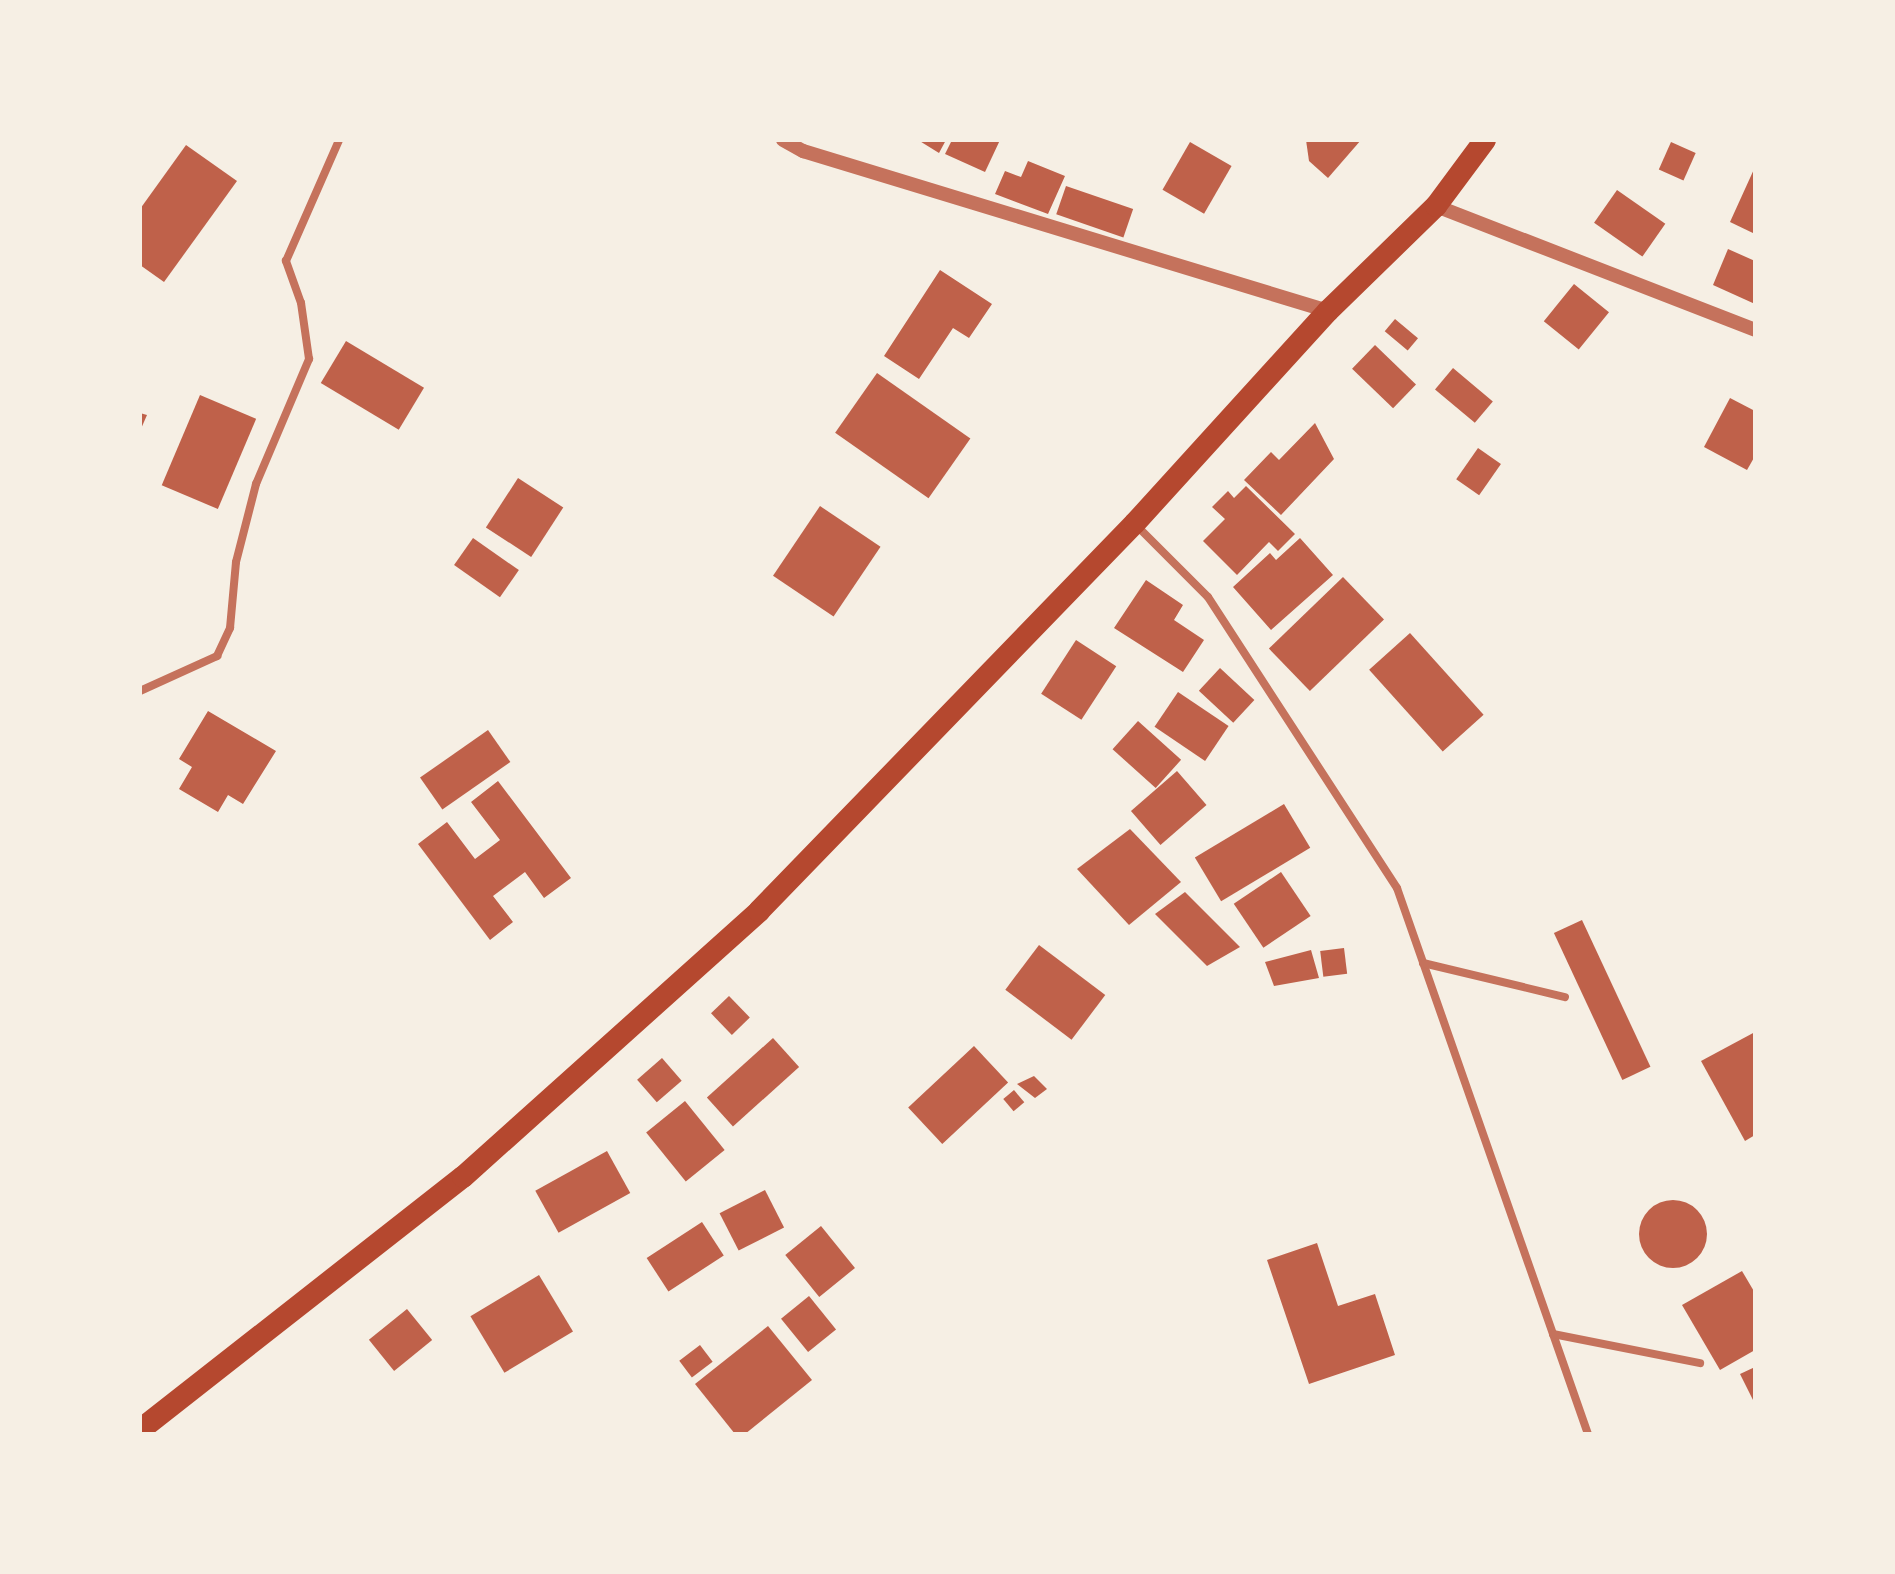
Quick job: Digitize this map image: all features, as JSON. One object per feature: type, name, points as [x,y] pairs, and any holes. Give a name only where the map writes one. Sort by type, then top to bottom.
[{"type":"highway","points":[[140,1430],[463,1177],[759,911],[1135,523],[1328,311],[1436,206],[1485,140]]},
{"type":"street","points":[[140,691],[217,656],[230,628],[236,562],[256,484],[309,359],[301,303],[286,261],[339,140]]},
{"type":"street","points":[[783,140],[803,151],[1328,311]]},
{"type":"street","points":[[1436,206],[1755,330]]},
{"type":"street","points":[[1135,523],[1208,597],[1397,888],[1588,1434]]},
{"type":"street","points":[[1423,963],[1565,997]]},
{"type":"street","points":[[1553,1334],[1700,1363]]},
{"type":"building","points":[[918,140],[946,140],[939,153]]},
{"type":"building","points":[[952,140],[1000,140],[985,172],[945,154]]},
{"type":"building","points":[[1306,140],[1361,140],[1328,178],[1309,161]]},
{"type":"building","points":[[1190,142],[1232,166],[1204,214],[1162,190]]},
{"type":"building","points":[[1671,142],[1696,153],[1683,180],[1659,169]]},
{"type":"building","points":[[186,145],[237,181],[164,282],[140,265],[140,209]]},
{"type":"building","points":[[1028,161],[1065,176],[1048,214],[995,194],[1005,171],[1021,177]]},
{"type":"building","points":[[1755,167],[1755,234],[1730,222]]},
{"type":"building","points":[[1066,186],[1133,209],[1123,237],[1056,214]]},
{"type":"building","points":[[1617,190],[1665,224],[1642,257],[1594,223]]},
{"type":"building","points":[[1728,249],[1755,261],[1755,304],[1713,285]]},
{"type":"building","points":[[940,270],[992,304],[969,338],[953,328],[919,379],[884,356]]},
{"type":"building","points":[[1574,284],[1609,312],[1579,350],[1544,321]]},
{"type":"building","points":[[1395,319],[1418,338],[1408,351],[1385,331]]},
{"type":"building","points":[[346,341],[424,388],[399,430],[321,383]]},
{"type":"building","points":[[1375,345],[1416,385],[1393,408],[1352,369]]},
{"type":"building","points":[[1453,368],[1493,401],[1475,423],[1435,389]]},
{"type":"building","points":[[877,373],[970,438],[929,498],[835,433]]},
{"type":"building","points":[[200,395],[256,419],[218,509],[162,485]]},
{"type":"building","points":[[1730,398],[1755,411],[1755,456],[1747,470],[1704,447]]},
{"type":"building","points":[[140,413],[147,415],[140,431]]},
{"type":"building","points":[[1315,423],[1334,459],[1281,515],[1244,480],[1271,452],[1279,460]]},
{"type":"building","points":[[1478,448],[1501,464],[1479,495],[1456,479]]},
{"type":"building","points":[[518,478],[563,507],[531,557],[486,527]]},
{"type":"building","points":[[1246,486],[1295,534],[1278,551],[1269,542],[1237,575],[1203,541],[1225,519],[1212,507],[1228,491],[1234,498]]},
{"type":"building","points":[[820,506],[881,547],[834,616],[773,576]]},
{"type":"building","points":[[473,538],[519,570],[500,597],[454,565]]},
{"type":"building","points":[[1300,538],[1333,575],[1271,630],[1233,587],[1270,553],[1276,560]]},
{"type":"building","points":[[1343,577],[1384,619],[1310,691],[1269,649]]},
{"type":"building","points":[[1146,580],[1183,605],[1174,620],[1204,640],[1183,672],[1114,628]]},
{"type":"building","points":[[1410,633],[1484,715],[1443,752],[1369,670]]},
{"type":"building","points":[[1076,640],[1116,666],[1081,720],[1041,694]]},
{"type":"building","points":[[1220,668],[1254,700],[1233,723],[1199,691]]},
{"type":"building","points":[[1178,692],[1229,726],[1205,761],[1155,727]]},
{"type":"building","points":[[208,711],[276,751],[243,804],[228,795],[218,812],[179,789],[192,767],[179,759]]},
{"type":"building","points":[[1138,721],[1181,760],[1156,788],[1113,749]]},
{"type":"building","points":[[488,730],[510,762],[442,810],[420,778]]},
{"type":"building","points":[[1177,771],[1207,805],[1160,845],[1131,811]]},
{"type":"building","points":[[498,781],[571,878],[544,898],[525,872],[493,896],[513,922],[490,940],[418,844],[447,822],[475,859],[500,840],[471,802]]},
{"type":"building","points":[[1284,804],[1310,848],[1221,901],[1195,858]]},
{"type":"building","points":[[1130,829],[1181,882],[1129,925],[1077,869]]},
{"type":"building","points":[[1281,872],[1311,916],[1263,948],[1234,904]]},
{"type":"building","points":[[1185,892],[1240,947],[1207,966],[1155,914]]},
{"type":"building","points":[[1582,920],[1650,1067],[1622,1080],[1554,933]]},
{"type":"building","points":[[1039,945],[1105,995],[1072,1040],[1005,990]]},
{"type":"building","points":[[1344,948],[1347,974],[1323,977],[1320,951]]},
{"type":"building","points":[[1311,950],[1319,978],[1274,986],[1265,962]]},
{"type":"building","points":[[729,996],[750,1018],[732,1035],[711,1013]]},
{"type":"building","points":[[1755,1032],[1755,1135],[1745,1141],[1701,1061]]},
{"type":"building","points":[[773,1038],[799,1067],[733,1127],[707,1098]]},
{"type":"building","points":[[974,1046],[1008,1083],[942,1144],[908,1107]]},
{"type":"building","points":[[662,1058],[682,1081],[657,1102],[637,1080]]},
{"type":"building","points":[[1034,1076],[1047,1089],[1035,1098],[1017,1084]]},
{"type":"building","points":[[1014,1090],[1024,1102],[1014,1111],[1003,1099]]},
{"type":"building","points":[[685,1101],[725,1150],[686,1181],[646,1132]]},
{"type":"building","points":[[607,1151],[630,1193],[559,1233],[535,1191]]},
{"type":"building","points":[[765,1190],[784,1227],[739,1251],[720,1213]]},
{"type":"building","points":[[1673,1200],[1697,1210],[1707,1234],[1697,1258],[1673,1268],[1649,1258],[1639,1234],[1649,1210]]},
{"type":"building","points":[[702,1222],[724,1256],[668,1291],[647,1258]]},
{"type":"building","points":[[821,1226],[855,1268],[819,1297],[785,1255]]},
{"type":"building","points":[[1317,1243],[1338,1306],[1375,1294],[1395,1355],[1309,1384],[1267,1260]]},
{"type":"building","points":[[1742,1271],[1755,1293],[1755,1350],[1720,1370],[1682,1305]]},
{"type":"building","points":[[539,1275],[573,1332],[504,1373],[470,1316]]},
{"type":"building","points":[[809,1296],[836,1329],[808,1352],[781,1319]]},
{"type":"building","points":[[407,1309],[432,1340],[394,1371],[369,1340]]},
{"type":"building","points":[[768,1326],[812,1380],[745,1434],[735,1434],[695,1384]]},
{"type":"building","points":[[700,1345],[713,1362],[692,1377],[679,1361]]},
{"type":"building","points":[[1755,1367],[1755,1404],[1740,1374]]}]
